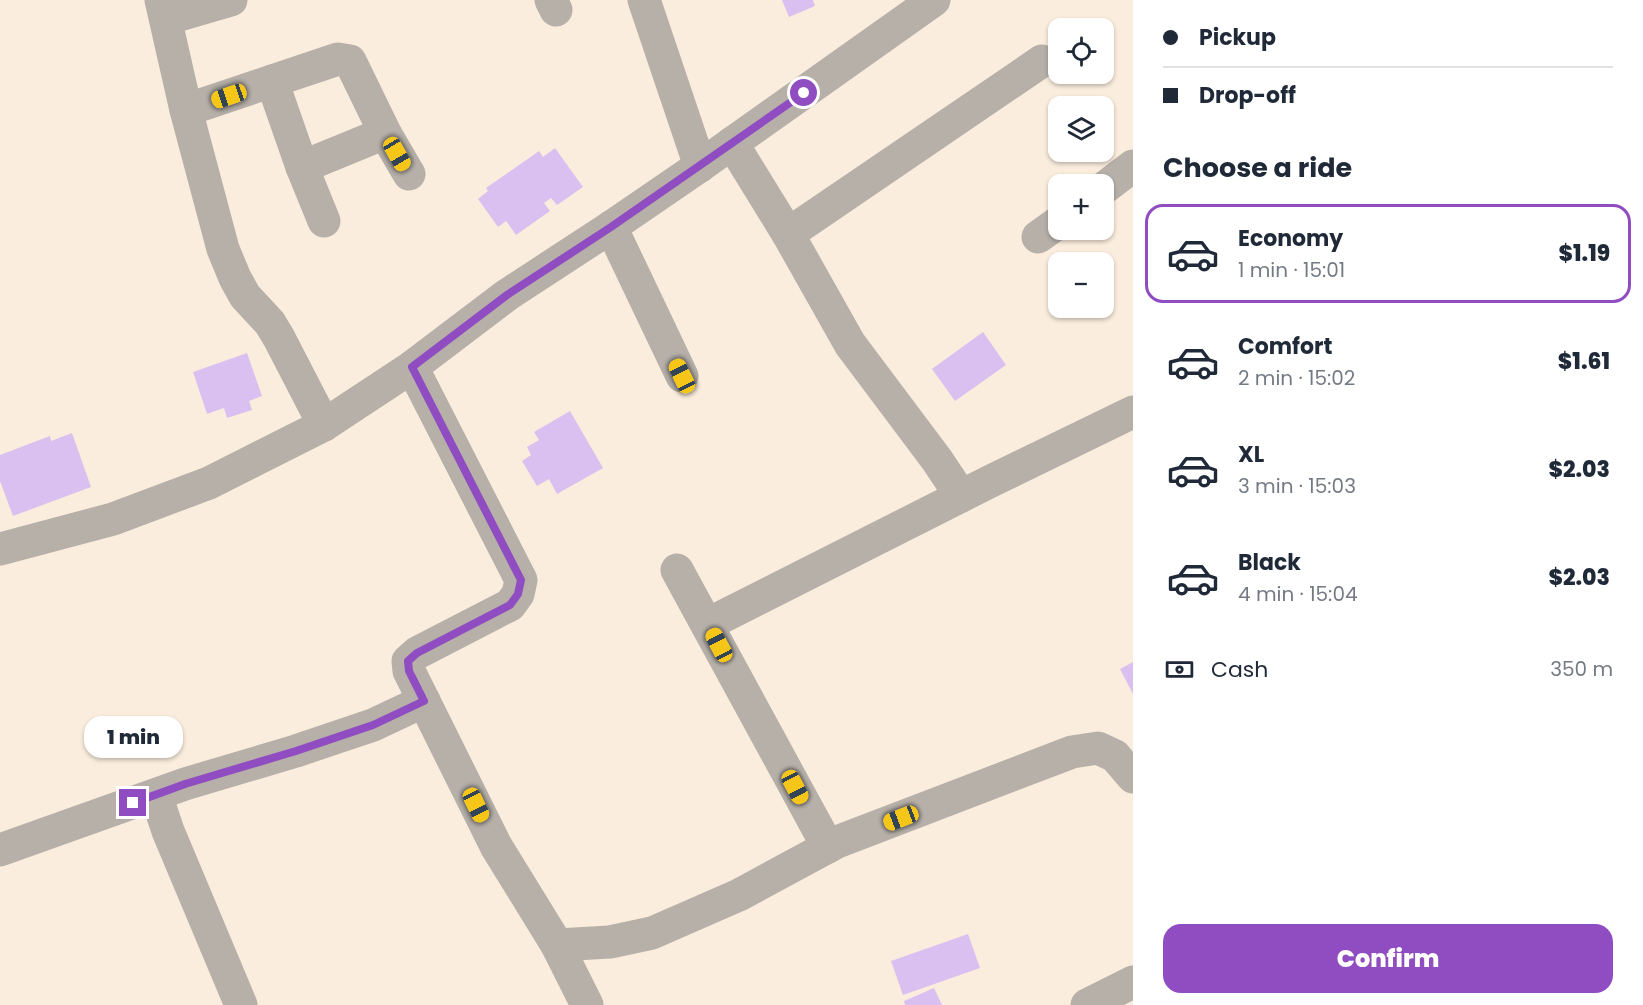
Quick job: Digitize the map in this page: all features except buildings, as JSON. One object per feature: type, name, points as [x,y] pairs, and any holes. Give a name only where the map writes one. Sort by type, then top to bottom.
[{"type":"street","points":[[231,0],[164,9],[186,110],[223,249],[245,296],[270,323],[324,425]]},
{"type":"street","points":[[644,0],[700,166]]},
{"type":"street","points":[[0,549],[113,519],[209,483],[324,425],[412,367],[507,295],[700,166],[934,0]]},
{"type":"street","points":[[186,110],[338,59],[350,61],[385,134],[409,174]]},
{"type":"street","points":[[788,234],[1042,62]]},
{"type":"street","points":[[272,81],[302,167],[324,221]]},
{"type":"street","points":[[302,167],[385,134]]},
{"type":"street","points":[[732,143],[788,234],[850,344],[937,460],[961,496]]},
{"type":"street","points":[[1114,180],[1133,166]]},
{"type":"street","points":[[611,227],[682,376]]},
{"type":"street","points":[[412,367],[521,580],[518,594],[510,605],[417,653],[408,661],[409,671],[496,846],[557,945],[587,1005]]},
{"type":"street","points":[[708,624],[1133,412]]},
{"type":"street","points":[[677,570],[828,847]]},
{"type":"street","points":[[0,850],[185,784],[373,725],[424,701]]},
{"type":"street","points":[[557,945],[610,942],[652,933],[739,895],[837,842],[1072,752],[1098,748],[1114,756],[1133,777]]},
{"type":"street","points":[[156,795],[168,831],[242,1005]]},
{"type":"street","points":[[1087,1005],[1133,982]]},
{"type":"route","points":[[133,803],[185,784],[373,725],[424,701],[409,671],[408,661],[417,653],[510,605],[518,594],[521,580],[412,367],[507,295],[611,227],[804,93]]}]
